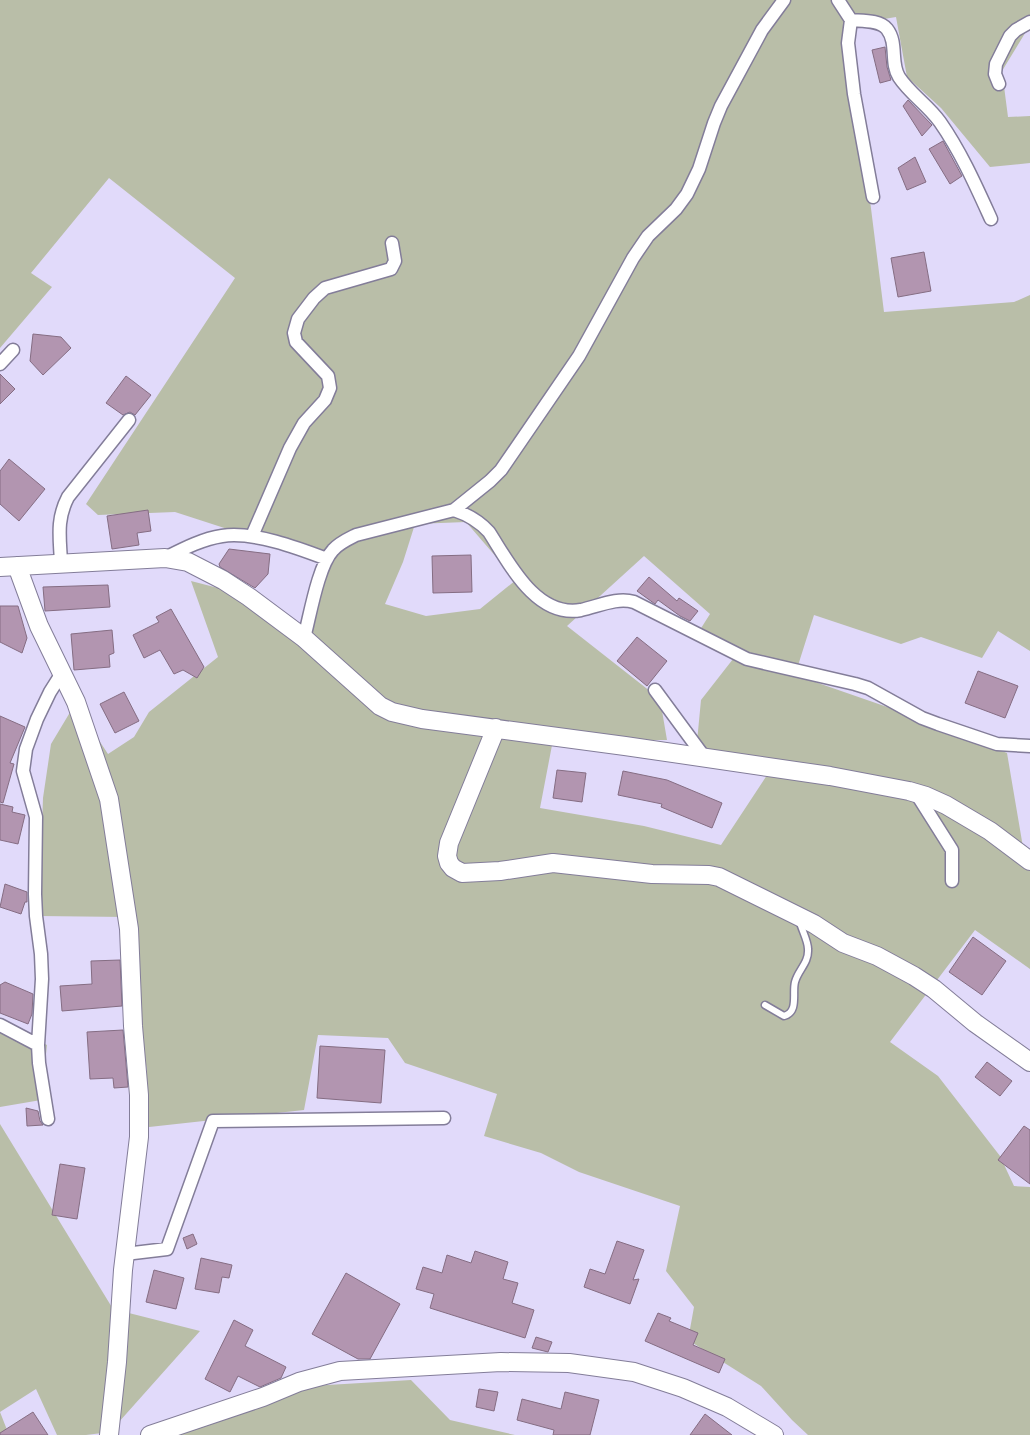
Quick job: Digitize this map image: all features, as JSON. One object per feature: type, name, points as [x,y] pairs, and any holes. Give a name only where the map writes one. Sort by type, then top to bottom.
[{"type":"street","points":[[304,638],[327,560],[333,550],[344,541],[356,535],[454,510],[490,482],[501,470],[578,356],[633,258],[648,236],[676,209],[687,194],[699,169],[721,106],[762,30],[784,0]]},
{"type":"street","points":[[838,0],[852,20],[848,43],[854,94],[873,197]]},
{"type":"street","points":[[852,20],[878,23],[888,30],[892,39],[898,77],[909,91],[939,120],[963,158],[991,219]]},
{"type":"street","points":[[1000,84],[995,74],[996,64],[1010,36],[1030,22]]},
{"type":"street","points":[[252,536],[290,448],[304,423],[325,400],[330,388],[328,376],[296,342],[294,333],[298,319],[324,288],[391,269],[395,261],[392,243]]},
{"type":"street","points":[[0,364],[13,350]]},
{"type":"street","points":[[61,563],[61,510],[68,497],[129,420]]},
{"type":"street","points":[[454,510],[472,517],[490,532],[524,584],[541,599],[558,608],[567,611],[580,610],[622,600],[634,602],[747,659],[861,686],[930,721],[997,744],[1030,746]]},
{"type":"street","points":[[164,558],[205,540],[224,535],[252,536],[306,551],[327,560]]},
{"type":"street","points":[[109,1435],[117,1362],[125,1254],[139,1136],[139,1095],[132,1026],[129,929],[109,799],[76,702],[8,566],[164,558],[188,562],[204,569],[249,596],[304,638],[367,696],[392,712],[422,719],[830,776],[916,793],[946,805],[990,831],[1030,861]]},
{"type":"street","points":[[48,1119],[38,1045],[42,979],[35,894],[36,817],[23,771],[26,749],[37,719],[62,672]]},
{"type":"street","points":[[655,690],[705,758]]},
{"type":"street","points":[[496,728],[449,843],[447,856],[449,863],[457,871],[478,873],[552,864],[652,874],[709,875],[731,881],[798,916],[843,943],[877,956],[914,976],[1030,1062]]},
{"type":"street","points":[[916,793],[952,850],[952,881]]},
{"type":"street","points":[[0,1024],[38,1045]]},
{"type":"street","points":[[125,1254],[167,1249],[213,1121],[444,1118]]},
{"type":"street","points":[[150,1435],[263,1397],[299,1382],[340,1371],[501,1362],[569,1363],[634,1372],[683,1388],[727,1407],[774,1435]]},
{"type":"lane","points":[[765,1005],[784,1016],[790,1013],[794,1006],[795,981],[804,968],[808,954],[807,943],[802,933],[798,916]]},
{"type":"green space","points":[[0,0],[1030,0],[1030,25],[1002,71],[1008,117],[1030,116],[1030,163],[990,167],[941,108],[907,77],[896,17],[848,25],[884,312],[1014,302],[1030,295],[1030,651],[998,631],[982,658],[921,637],[901,644],[814,615],[795,675],[893,709],[1007,753],[1024,853],[1030,858],[1030,969],[975,930],[890,1042],[938,1076],[1000,1156],[1014,1186],[1030,1187],[1030,1435],[808,1435],[761,1386],[688,1340],[694,1307],[666,1271],[680,1206],[579,1172],[541,1153],[484,1136],[497,1094],[405,1063],[388,1038],[318,1035],[304,1110],[140,1128],[147,1072],[126,917],[39,916],[43,798],[51,744],[75,704],[108,754],[134,737],[149,712],[218,657],[191,581],[249,596],[302,632],[323,560],[175,512],[98,515],[86,504],[235,278],[109,178],[31,273],[52,287],[0,348]],"holes":[[[466,522],[516,580],[480,609],[426,616],[385,604],[403,562],[415,524]],[[644,556],[710,614],[698,633],[733,659],[701,700],[696,752],[773,766],[721,845],[644,826],[540,808],[553,740],[667,740],[660,699],[567,626]]]},
{"type":"green space","points":[[0,1020],[47,1045],[41,1100],[0,1107]]},
{"type":"green space","points":[[0,1124],[113,1309],[200,1331],[110,1432],[86,1435],[57,1435],[36,1389],[0,1412]]},
{"type":"green space","points":[[411,1380],[450,1420],[515,1435],[168,1435],[311,1386]]},
{"type":"green space","points":[[0,1412],[9,1435],[0,1435]]},
{"type":"building","points":[[885,47],[887,67],[891,80],[880,83],[872,50]]},
{"type":"building","points":[[908,100],[932,125],[922,136],[903,106]]},
{"type":"building","points":[[943,141],[962,176],[950,184],[929,149]]},
{"type":"building","points":[[915,157],[926,182],[907,190],[898,168]]},
{"type":"building","points":[[924,252],[931,291],[898,297],[891,258]]},
{"type":"building","points":[[33,334],[61,337],[71,348],[43,375],[30,361]]},
{"type":"building","points":[[0,374],[15,389],[0,404]]},
{"type":"building","points":[[126,376],[151,395],[135,415],[130,412],[123,415],[106,403]]},
{"type":"building","points":[[9,459],[45,489],[19,521],[0,504],[0,471]]},
{"type":"building","points":[[148,510],[151,531],[137,533],[139,545],[112,549],[107,516]]},
{"type":"building","points":[[229,549],[270,554],[268,574],[255,588],[220,567],[219,564]]},
{"type":"building","points":[[471,555],[472,592],[433,593],[432,556]]},
{"type":"building","points":[[649,577],[677,601],[679,598],[698,611],[690,621],[658,600],[655,604],[637,591]]},
{"type":"building","points":[[108,585],[110,607],[45,611],[43,587]]},
{"type":"building","points":[[0,606],[18,606],[27,638],[22,653],[0,642]]},
{"type":"building","points":[[171,609],[204,667],[197,678],[183,670],[174,674],[160,650],[144,658],[133,635],[159,622],[156,617]]},
{"type":"building","points":[[112,630],[114,653],[109,655],[110,667],[74,670],[71,634]]},
{"type":"building","points":[[637,637],[667,661],[647,686],[617,661]]},
{"type":"building","points":[[978,671],[1018,686],[1005,718],[965,703]]},
{"type":"building","points":[[124,692],[139,721],[115,733],[100,704]]},
{"type":"building","points":[[0,716],[25,727],[10,763],[14,764],[3,803],[0,802]]},
{"type":"building","points":[[557,770],[586,773],[582,802],[553,798]]},
{"type":"building","points":[[623,771],[667,780],[722,803],[712,828],[661,807],[662,804],[618,795]]},
{"type":"building","points":[[0,804],[13,807],[12,812],[25,815],[18,844],[0,840]]},
{"type":"building","points":[[5,884],[27,892],[27,902],[25,902],[21,914],[0,907]]},
{"type":"building","points":[[973,937],[1006,961],[982,995],[949,972]]},
{"type":"building","points":[[120,960],[122,1006],[62,1011],[60,986],[92,984],[91,961]]},
{"type":"building","points":[[5,982],[33,994],[32,1014],[28,1024],[0,1013],[0,985]]},
{"type":"building","points":[[123,1030],[128,1087],[114,1088],[113,1078],[90,1079],[87,1032]]},
{"type":"building","points":[[320,1046],[385,1050],[381,1103],[317,1098]]},
{"type":"building","points":[[987,1062],[1012,1081],[1000,1096],[975,1077]]},
{"type":"building","points":[[26,1108],[38,1111],[43,1125],[27,1126]]},
{"type":"building","points":[[1024,1126],[1030,1130],[1030,1184],[998,1160]]},
{"type":"building","points":[[60,1164],[85,1168],[77,1219],[52,1215]]},
{"type":"building","points":[[193,1234],[197,1244],[187,1249],[183,1238]]},
{"type":"building","points":[[617,1241],[644,1250],[633,1280],[639,1279],[630,1304],[584,1287],[590,1269],[605,1274]]},
{"type":"building","points":[[475,1251],[508,1262],[503,1279],[518,1283],[512,1303],[534,1310],[525,1338],[430,1308],[434,1294],[416,1289],[423,1267],[442,1273],[447,1255],[471,1263]]},
{"type":"building","points":[[201,1258],[232,1265],[229,1278],[222,1277],[219,1293],[195,1289]]},
{"type":"building","points":[[154,1270],[184,1278],[176,1309],[146,1302]]},
{"type":"building","points":[[346,1273],[400,1304],[370,1359],[358,1359],[312,1334]]},
{"type":"building","points":[[658,1313],[671,1318],[669,1321],[698,1333],[693,1345],[725,1359],[719,1373],[645,1341]]},
{"type":"building","points":[[234,1320],[253,1330],[245,1346],[286,1367],[281,1378],[260,1387],[238,1376],[230,1392],[205,1379]]},
{"type":"building","points":[[536,1337],[552,1342],[548,1352],[532,1348]]},
{"type":"building","points":[[479,1389],[498,1392],[494,1411],[476,1407]]},
{"type":"building","points":[[565,1392],[599,1400],[590,1435],[553,1435],[554,1430],[517,1420],[522,1399],[561,1409]]},
{"type":"building","points":[[33,1412],[48,1435],[0,1435],[0,1433]]},
{"type":"building","points":[[705,1414],[732,1435],[690,1435]]}]
